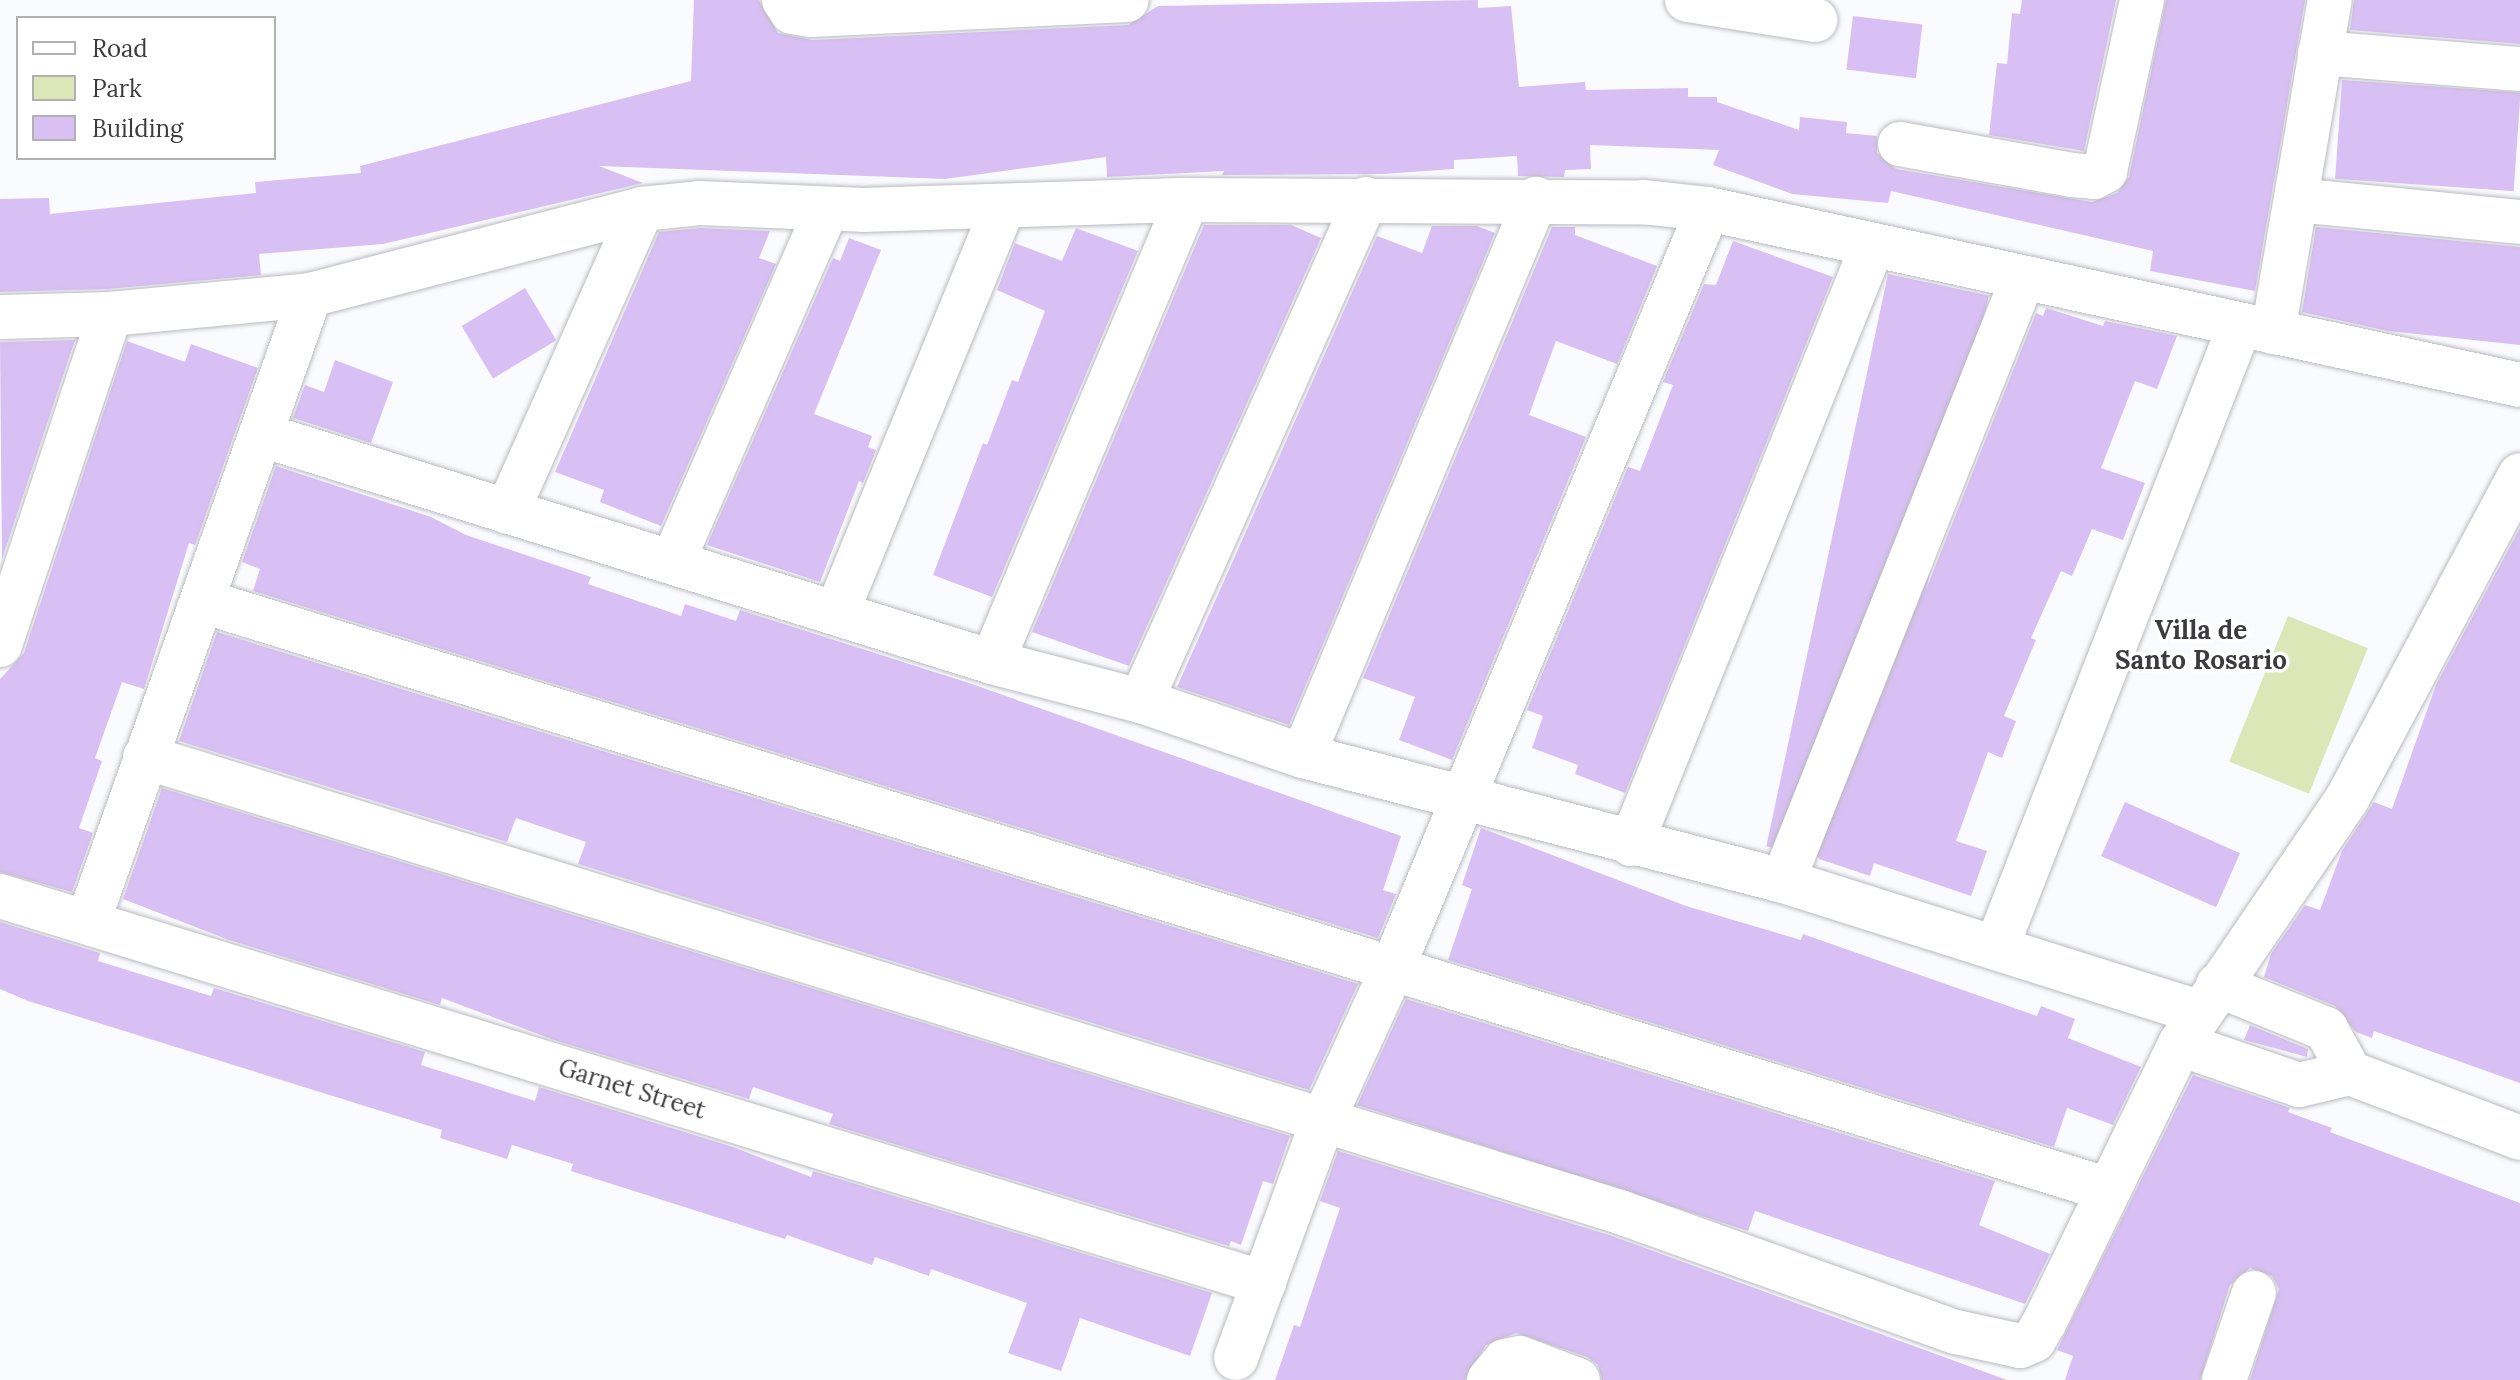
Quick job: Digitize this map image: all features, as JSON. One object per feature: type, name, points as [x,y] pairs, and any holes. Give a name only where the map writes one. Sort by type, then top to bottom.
[{"type":"street","points":[[784,0],[792,12],[811,15],[1008,3],[1127,0]]},
{"type":"street","points":[[1687,0],[1815,20]]},
{"type":"street","points":[[1900,144],[2072,175],[2094,177],[2105,171],[2142,0]]},
{"type":"street","points":[[1997,946],[2256,328],[2296,200],[2330,0]]},
{"type":"street","points":[[2320,53],[2520,69]]},
{"type":"street","points":[[1141,701],[1366,199]]},
{"type":"street","points":[[1303,756],[1536,199]]},
{"type":"street","points":[[0,317],[110,314],[310,295],[642,209],[699,203],[827,209],[1002,210],[1187,200],[1536,199],[1708,209],[2520,385]]},
{"type":"street","points":[[992,662],[1187,200]]},
{"type":"street","points":[[2296,200],[2520,222]]},
{"type":"street","points":[[507,512],[642,209]]},
{"type":"street","points":[[673,561],[827,209]]},
{"type":"street","points":[[1236,1358],[1323,1120],[1391,972],[1708,209]]},
{"type":"street","points":[[837,612],[1002,210]]},
{"type":"street","points":[[1631,844],[1872,247]]},
{"type":"street","points":[[1783,881],[2023,278]]},
{"type":"street","points":[[88,922],[310,295]]},
{"type":"street","points":[[0,645],[110,314]]},
{"type":"street","points":[[262,435],[992,662],[1141,701],[1303,756],[1631,844],[1783,881],[1997,946],[2199,1014],[2326,1029],[2350,1073]]},
{"type":"street","points":[[145,757],[1620,1212],[1956,1332],[2020,1346],[2034,1340],[2045,1321],[2106,1189],[2199,1014],[2347,799],[2520,475]]},
{"type":"street","points":[[202,601],[1391,972],[2106,1189]]},
{"type":"street","name":"Garnet Street","points":[[0,896],[1264,1283]]},
{"type":"street","points":[[2199,1014],[2299,1085],[2350,1073],[2520,1138]]},
{"type":"street","points":[[2224,1380],[2254,1293]]},
{"type":"street","points":[[1489,1380],[1505,1361],[1520,1358],[1578,1380]]},
{"type":"green space","points":[[2288,616],[2368,648],[2309,794],[2229,762]]},
{"type":"building","points":[[694,0],[759,0],[778,33],[812,40],[1128,25],[1158,6],[1478,0],[1478,8],[1511,6],[1519,87],[1585,82],[1586,90],[1688,88],[1688,97],[1717,97],[1717,102],[1799,130],[1800,117],[1847,122],[1846,133],[1877,136],[1877,153],[1896,169],[2092,202],[2117,193],[2129,177],[2166,0],[2305,0],[2255,291],[2150,271],[2153,251],[1891,191],[1888,203],[1792,194],[1713,165],[1719,150],[1590,145],[1591,169],[1565,170],[1564,177],[1518,176],[1517,156],[1454,160],[1454,169],[1383,174],[1222,175],[1224,171],[1107,177],[1106,157],[945,179],[599,166],[643,183],[383,244],[259,254],[261,275],[108,289],[0,292],[0,199],[49,198],[50,214],[256,193],[255,182],[361,173],[360,166],[691,81]]},
{"type":"building","points":[[2022,0],[2116,0],[2084,151],[1989,135],[1997,63],[2007,64],[2012,13],[2020,14]]},
{"type":"building","points":[[2354,0],[2520,0],[2520,44],[2350,30]]},
{"type":"building","points":[[1853,16],[1922,25],[1916,78],[1846,70]]},
{"type":"building","points":[[2342,80],[2520,92],[2514,191],[2335,179]]},
{"type":"building","points":[[1204,225],[1291,225],[1321,238],[1129,666],[1032,632]]},
{"type":"building","points":[[1432,226],[1477,226],[1495,233],[1289,725],[1177,687],[1377,236],[1422,253]]},
{"type":"building","points":[[1552,227],[1575,227],[1575,235],[1657,266],[1617,364],[1556,341],[1529,415],[1586,437],[1452,760],[1399,740],[1415,697],[1363,678]]},
{"type":"building","points":[[2316,227],[2520,247],[2520,345],[2388,331],[2302,312]]},
{"type":"building","points":[[700,228],[770,231],[759,258],[776,264],[661,526],[600,502],[604,490],[555,472],[659,232]]},
{"type":"building","points":[[1076,228],[1138,251],[992,597],[933,575],[983,443],[987,445],[1012,380],[1018,382],[1045,311],[997,290],[1015,243],[1062,261]]},
{"type":"building","points":[[849,238],[881,250],[814,414],[872,436],[868,447],[876,450],[863,483],[859,481],[820,582],[707,545],[833,258],[840,261]]},
{"type":"building","points":[[1733,241],[1833,277],[1625,793],[1575,774],[1578,765],[1532,748],[1543,716],[1527,710],[1628,467],[1640,471],[1673,385],[1663,382],[1704,284],[1716,285]]},
{"type":"building","points":[[1888,274],[1989,295],[1867,868],[1766,846]]},
{"type":"building","points":[[525,288],[556,340],[493,378],[462,326]]},
{"type":"building","points":[[2046,308],[2103,326],[2105,321],[2177,336],[2157,389],[2135,381],[2101,468],[2145,483],[2123,540],[2092,529],[2072,576],[2061,571],[2031,638],[2036,640],[2004,716],[2016,721],[2002,758],[1988,752],[1956,841],[1987,851],[1971,896],[1874,863],[1870,876],[1819,859],[2036,313],[2043,316]]},
{"type":"building","points":[[75,340],[2,559],[0,342]]},
{"type":"building","points":[[127,341],[185,362],[191,344],[258,368],[195,545],[189,543],[144,689],[122,682],[95,758],[102,761],[79,828],[93,833],[72,892],[0,872],[0,679],[24,653]]},
{"type":"building","points":[[335,360],[393,382],[371,443],[293,418],[305,385],[324,392]]},
{"type":"building","points":[[276,466],[431,517],[466,535],[591,577],[588,584],[681,616],[685,604],[736,621],[740,610],[969,683],[1401,836],[1383,890],[1396,894],[1378,938],[253,591],[260,569],[242,562]]},
{"type":"building","points":[[2520,528],[2520,1083],[2374,1031],[2372,1038],[2356,1032],[2335,1006],[2264,977],[2271,954],[2305,905],[2320,910],[2342,851],[2374,802],[2392,809],[2436,685]]},
{"type":"building","points":[[217,632],[1358,984],[1309,1090],[578,864],[586,842],[516,818],[507,842],[179,741]]},
{"type":"building","points":[[162,788],[1290,1136],[1273,1184],[1263,1181],[1241,1245],[1231,1241],[1229,1246],[829,1124],[833,1114],[753,1087],[749,1099],[554,1040],[442,998],[440,1005],[229,940],[123,899]]},
{"type":"building","points":[[2125,802],[2240,853],[2216,907],[2101,856]]},
{"type":"building","points":[[1481,828],[1686,906],[1801,940],[1803,934],[2037,1016],[2041,1006],[2075,1019],[2068,1038],[2141,1067],[2113,1125],[2067,1108],[2054,1147],[1448,960],[1472,889],[1462,885]]},
{"type":"building","points":[[0,922],[100,953],[98,961],[211,996],[214,988],[425,1052],[421,1065],[535,1101],[539,1087],[733,1147],[811,1177],[813,1171],[1212,1293],[1190,1356],[1080,1318],[1061,1371],[1008,1353],[1027,1303],[931,1269],[929,1276],[875,1257],[872,1265],[787,1235],[785,1239],[571,1171],[573,1164],[512,1145],[507,1159],[440,1138],[442,1130],[28,1001],[0,989]]},
{"type":"building","points":[[1406,999],[1995,1181],[1979,1225],[2050,1254],[2025,1304],[1755,1211],[1748,1231],[1357,1105]]},
{"type":"building","points":[[2250,1025],[2308,1049],[2307,1057],[2244,1040]]},
{"type":"building","points":[[2193,1075],[2290,1108],[2288,1112],[2332,1128],[2330,1132],[2520,1203],[2520,1380],[2250,1380],[2279,1289],[2272,1276],[2250,1268],[2230,1285],[2200,1380],[2065,1380],[2073,1356],[2057,1350]]},
{"type":"building","points":[[1338,1151],[1612,1236],[2007,1380],[1602,1380],[1598,1365],[1587,1357],[1516,1333],[1486,1345],[1465,1380],[1275,1380],[1294,1325],[1300,1327],[1340,1208],[1320,1201]]},
{"type":"district","name":"Villa de Santo Rosario","points":[[2201,645]]}]
